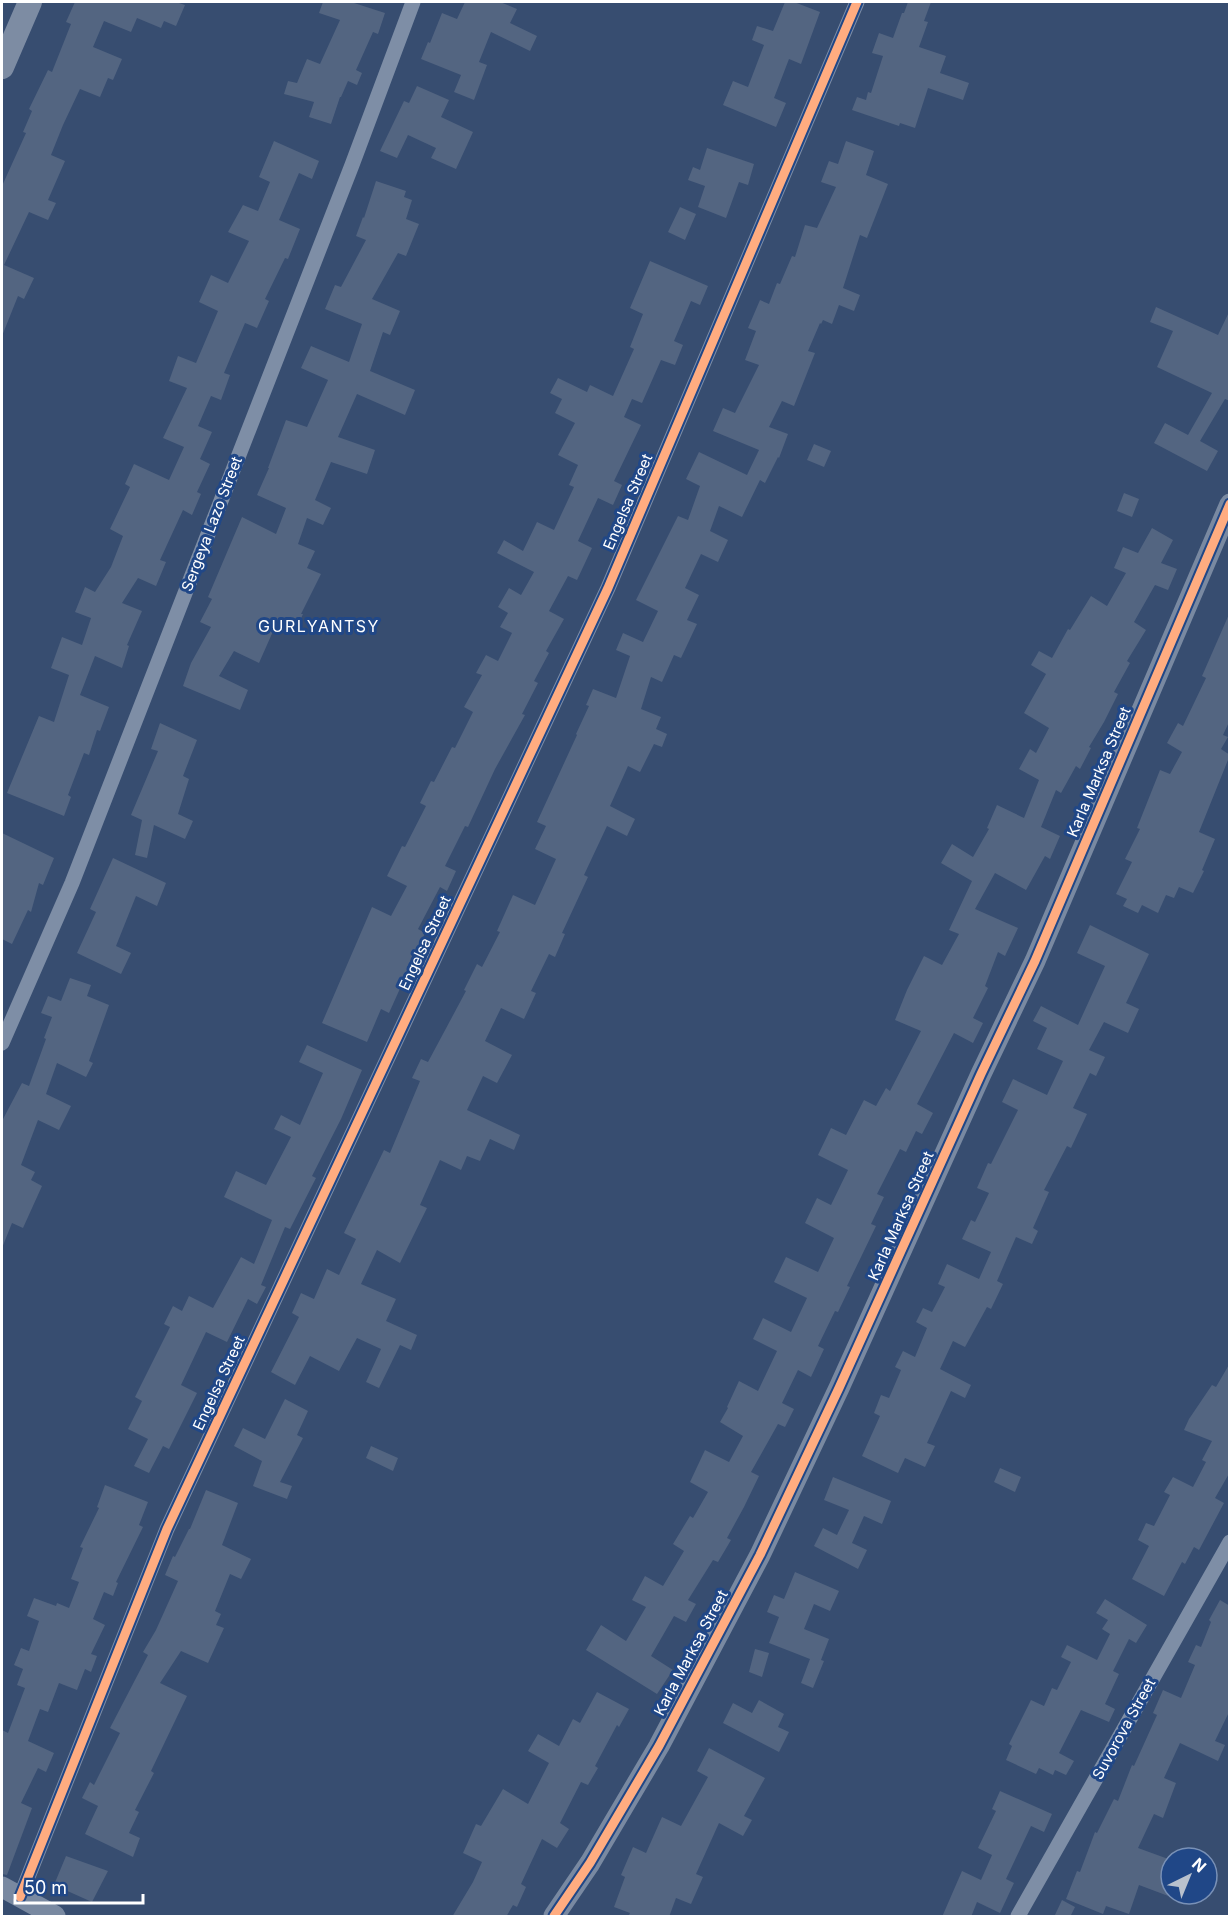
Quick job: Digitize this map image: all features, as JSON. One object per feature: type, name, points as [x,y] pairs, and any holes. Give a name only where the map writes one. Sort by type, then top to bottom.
[{"type":"main road","points":[[2,67],[30,2]]},
{"type":"street","name":"Sergeya Lazo Street","points":[[2,1043],[72,883],[352,165],[413,2]]},
{"type":"street","name":"Engelsa Street","points":[[20,1897],[167,1529],[608,588],[857,2]]},
{"type":"street","name":"Karla Marksa Street","points":[[554,1917],[590,1863],[659,1746],[744,1586],[785,1503],[1035,961],[1230,504]]},
{"type":"street","name":"Suvorova Street","points":[[1018,1917],[1230,1542]]},
{"type":"street","points":[[2,1887],[55,1917]]},
{"type":"building","points":[[75,2],[176,2],[185,5],[176,26],[164,21],[161,28],[137,18],[131,32],[104,21],[93,47],[122,59],[113,80],[108,78],[100,97],[80,89],[63,125],[51,155],[65,161],[48,200],[56,203],[48,220],[29,212],[4,265],[34,278],[24,299],[18,296],[2,336],[2,186],[26,133],[23,132],[32,111],[29,109],[48,70],[52,72],[71,24],[66,22]]},
{"type":"building","points":[[323,2],[351,2],[385,13],[378,34],[373,32],[356,70],[362,73],[357,85],[348,81],[331,124],[309,117],[314,102],[284,94],[288,81],[297,83],[307,59],[320,64],[340,20],[319,13]]},
{"type":"building","points":[[465,2],[500,2],[517,9],[510,23],[537,36],[530,51],[491,32],[479,62],[487,65],[474,100],[454,92],[461,75],[421,59],[442,13],[457,19]]},
{"type":"building","points":[[785,2],[794,2],[820,12],[801,64],[789,59],[774,98],[786,103],[776,127],[723,105],[733,81],[748,87],[764,45],[752,40],[757,26],[773,31]]},
{"type":"building","points":[[908,2],[931,2],[924,21],[928,22],[919,47],[946,56],[940,73],[969,83],[963,100],[928,88],[915,128],[900,123],[899,126],[852,110],[857,97],[866,100],[868,92],[871,93],[883,56],[872,53],[879,33],[893,38]]},
{"type":"building","points":[[417,86],[449,100],[441,117],[473,132],[456,169],[431,158],[436,148],[408,135],[397,158],[380,151],[404,101],[409,103]]},
{"type":"building","points":[[274,141],[319,161],[312,179],[299,173],[279,220],[300,229],[288,259],[285,258],[265,299],[269,301],[257,328],[245,323],[224,373],[230,375],[221,400],[211,396],[198,426],[212,432],[200,459],[210,464],[197,492],[201,494],[192,515],[183,510],[160,560],[166,562],[156,586],[138,578],[122,603],[142,611],[127,645],[129,646],[122,668],[95,656],[80,695],[109,707],[100,731],[97,730],[89,755],[84,753],[68,795],[71,797],[64,816],[7,793],[39,716],[54,722],[69,675],[51,668],[62,637],[82,645],[91,618],[75,612],[85,587],[95,592],[111,567],[123,536],[110,529],[130,487],[125,484],[134,464],[169,480],[184,447],[163,438],[187,388],[169,381],[178,356],[196,363],[218,311],[199,302],[211,275],[228,283],[249,241],[228,232],[243,205],[258,211],[270,182],[259,177]]},
{"type":"building","points":[[846,141],[874,151],[866,175],[888,184],[867,238],[860,235],[843,288],[860,295],[854,311],[839,305],[832,324],[823,320],[820,323],[808,351],[815,353],[794,406],[782,401],[769,427],[788,434],[779,458],[765,483],[760,480],[742,517],[719,506],[710,531],[728,540],[718,562],[701,554],[685,588],[699,595],[687,620],[697,624],[681,658],[674,655],[662,682],[651,677],[641,709],[661,717],[656,729],[667,734],[662,747],[654,744],[640,772],[628,766],[610,806],[635,819],[627,836],[607,826],[584,875],[588,877],[562,933],[565,934],[555,957],[549,954],[531,991],[536,993],[524,1019],[501,1008],[485,1041],[512,1055],[497,1083],[483,1076],[467,1110],[520,1135],[514,1150],[490,1139],[480,1161],[467,1156],[461,1170],[440,1160],[420,1205],[427,1208],[400,1263],[377,1250],[361,1284],[396,1299],[386,1321],[417,1335],[411,1350],[400,1345],[379,1388],[366,1382],[381,1349],[357,1338],[339,1371],[310,1356],[295,1385],[271,1372],[299,1317],[292,1313],[301,1293],[314,1299],[327,1269],[339,1275],[356,1239],[344,1233],[384,1150],[390,1153],[420,1081],[412,1078],[421,1059],[428,1062],[466,991],[464,990],[477,964],[482,967],[500,932],[497,931],[513,895],[535,905],[556,859],[535,849],[546,826],[537,822],[577,735],[589,706],[586,705],[593,689],[616,698],[630,656],[616,650],[623,633],[643,642],[658,611],[636,600],[678,516],[688,520],[700,486],[686,479],[699,452],[747,475],[759,450],[713,431],[723,408],[735,413],[759,365],[745,360],[756,331],[748,328],[760,300],[769,304],[777,283],[780,284],[792,256],[795,257],[805,225],[817,228],[836,187],[821,182],[829,161],[838,164]]},
{"type":"building","points":[[707,148],[754,164],[748,185],[739,182],[726,218],[698,207],[705,186],[688,180],[693,167],[700,170]]},
{"type":"building","points":[[376,181],[406,191],[404,197],[412,200],[406,219],[419,224],[406,256],[398,253],[372,299],[400,311],[390,335],[383,332],[370,371],[415,390],[405,415],[357,394],[338,437],[375,450],[367,474],[331,462],[315,500],[331,508],[323,525],[307,518],[298,544],[315,551],[307,568],[321,574],[301,614],[303,614],[297,628],[278,620],[259,663],[234,651],[219,676],[248,690],[240,710],[183,686],[191,663],[211,627],[200,622],[212,599],[208,597],[242,517],[276,534],[286,508],[257,495],[286,420],[307,427],[328,380],[301,368],[311,346],[349,362],[362,324],[325,309],[335,285],[341,287],[366,240],[356,236]]},
{"type":"building","points":[[680,207],[696,214],[685,240],[668,232]]},
{"type":"building","points":[[650,261],[708,286],[700,305],[691,301],[674,341],[683,345],[675,365],[661,360],[642,403],[632,399],[624,417],[641,425],[614,481],[622,485],[613,505],[598,498],[578,541],[592,548],[577,580],[568,576],[549,611],[564,619],[546,651],[549,653],[534,681],[538,683],[522,714],[525,715],[495,769],[468,827],[465,826],[445,866],[456,871],[447,891],[440,887],[418,929],[425,933],[389,1013],[381,1009],[367,1042],[322,1023],[372,907],[391,916],[407,886],[387,876],[426,806],[420,803],[431,781],[434,782],[452,747],[455,748],[473,712],[464,707],[482,675],[476,673],[486,655],[498,661],[512,633],[500,627],[508,613],[498,607],[509,588],[521,595],[534,572],[497,553],[504,540],[523,551],[537,522],[554,530],[574,487],[569,485],[578,465],[558,455],[575,423],[555,413],[562,399],[550,393],[558,378],[587,392],[590,385],[613,396],[634,349],[630,347],[643,314],[630,308]]},
{"type":"building","points":[[1156,307],[1218,335],[1230,310],[1230,401],[1225,399],[1200,441],[1218,451],[1207,471],[1154,443],[1165,423],[1188,435],[1212,393],[1157,367],[1173,331],[1150,322]]},
{"type":"building","points":[[814,444],[831,451],[824,467],[807,460]]},
{"type":"building","points":[[1124,493],[1139,499],[1132,517],[1117,511]]},
{"type":"building","points":[[1152,528],[1173,540],[1161,563],[1177,569],[1168,590],[1155,585],[1134,622],[1146,630],[1127,661],[1130,663],[1114,692],[1118,694],[1089,747],[1091,748],[1080,769],[1076,766],[1061,793],[1056,790],[1041,827],[1060,836],[1050,859],[1045,856],[1026,890],[995,873],[975,909],[1018,928],[1005,956],[998,952],[985,986],[988,988],[973,1018],[983,1023],[973,1043],[954,1033],[917,1104],[933,1113],[922,1134],[916,1131],[906,1152],[900,1149],[877,1194],[884,1197],[871,1224],[876,1226],[847,1286],[850,1287],[838,1312],[835,1311],[818,1346],[824,1349],[811,1377],[798,1370],[782,1403],[794,1409],[785,1427],[778,1424],[751,1472],[759,1476],[727,1538],[731,1540],[718,1562],[713,1560],[688,1600],[696,1604],[686,1622],[674,1616],[651,1656],[673,1670],[657,1694],[586,1650],[601,1625],[626,1641],[646,1607],[632,1600],[645,1576],[663,1586],[684,1551],[673,1544],[690,1516],[693,1518],[708,1492],[690,1482],[705,1450],[729,1462],[743,1436],[720,1422],[739,1381],[758,1391],[777,1351],[753,1339],[763,1318],[791,1332],[807,1298],[774,1282],[786,1257],[818,1272],[834,1238],[805,1223],[817,1198],[831,1205],[848,1170],[818,1155],[831,1128],[846,1135],[864,1100],[876,1106],[886,1088],[890,1091],[921,1031],[895,1020],[907,990],[924,956],[942,965],[959,934],[949,930],[972,881],[941,863],[952,844],[973,857],[989,829],[987,828],[997,805],[1024,818],[1039,780],[1019,769],[1030,749],[1036,753],[1049,728],[1024,713],[1046,674],[1031,665],[1039,651],[1052,658],[1068,629],[1070,630],[1091,596],[1107,606],[1126,573],[1114,568],[1123,547],[1138,553]]},
{"type":"building","points":[[1230,612],[1230,720],[1223,735],[1228,737],[1221,749],[1230,755],[1199,832],[1215,839],[1202,870],[1204,871],[1193,893],[1179,887],[1174,898],[1166,895],[1158,913],[1142,905],[1138,913],[1123,906],[1127,899],[1116,894],[1132,862],[1125,859],[1140,829],[1137,828],[1160,770],[1170,774],[1182,752],[1167,743],[1178,723],[1183,726],[1206,678],[1202,676]]},
{"type":"building","points":[[160,723],[197,740],[183,776],[189,779],[178,814],[193,821],[185,839],[154,825],[147,858],[135,855],[142,820],[131,815],[158,751],[151,749]]},
{"type":"building","points":[[2,833],[54,858],[43,885],[39,883],[31,912],[28,910],[12,944],[2,939]]},
{"type":"building","points":[[113,858],[166,883],[157,906],[136,896],[116,946],[131,953],[121,974],[77,953],[96,912],[90,909]]},
{"type":"building","points":[[1090,925],[1149,954],[1126,1003],[1139,1009],[1128,1033],[1104,1022],[1089,1050],[1105,1057],[1096,1076],[1090,1073],[1073,1108],[1087,1114],[1071,1148],[1067,1146],[1044,1190],[1049,1192],[1033,1228],[1038,1231],[1032,1244],[1016,1237],[997,1281],[1003,1284],[991,1309],[987,1307],[965,1347],[953,1341],[940,1369],[971,1385],[965,1398],[951,1391],[927,1443],[935,1446],[925,1467],[905,1458],[898,1473],[862,1456],[880,1416],[874,1413],[881,1395],[889,1398],[901,1370],[895,1367],[903,1351],[915,1357],[927,1328],[916,1322],[923,1308],[932,1312],[945,1287],[938,1284],[947,1264],[979,1279],[991,1252],[962,1239],[971,1220],[975,1222],[989,1193],[977,1188],[988,1163],[991,1164],[1018,1110],[1002,1102],[1013,1079],[1047,1095],[1063,1061],[1037,1049],[1047,1028],[1033,1021],[1041,1006],[1078,1025],[1105,966],[1077,953]]},
{"type":"building","points":[[70,978],[91,985],[87,996],[109,1005],[89,1061],[93,1063],[86,1077],[57,1063],[46,1094],[71,1106],[59,1130],[38,1120],[21,1165],[35,1172],[31,1180],[42,1186],[23,1228],[12,1223],[2,1248],[2,1121],[22,1083],[29,1086],[52,1017],[41,1013],[48,996],[61,1001]]},
{"type":"building","points":[[307,1045],[362,1070],[341,1119],[312,1176],[316,1178],[290,1229],[285,1227],[261,1285],[266,1287],[257,1304],[248,1299],[227,1342],[206,1332],[181,1385],[197,1393],[169,1449],[163,1446],[149,1473],[134,1466],[148,1439],[128,1429],[142,1401],[135,1397],[170,1327],[164,1324],[173,1306],[182,1311],[189,1296],[213,1308],[241,1257],[254,1264],[272,1220],[224,1197],[236,1171],[266,1185],[291,1137],[274,1129],[281,1115],[300,1125],[323,1073],[299,1062]]},
{"type":"building","points":[[1230,1363],[1230,1472],[1215,1498],[1224,1503],[1199,1550],[1194,1547],[1185,1564],[1182,1562],[1164,1596],[1132,1579],[1149,1546],[1138,1540],[1146,1523],[1154,1526],[1170,1495],[1164,1492],[1173,1477],[1193,1487],[1206,1462],[1202,1460],[1212,1441],[1184,1430],[1212,1385],[1216,1387]]},
{"type":"building","points":[[285,1399],[308,1411],[297,1435],[303,1438],[280,1482],[292,1486],[287,1499],[253,1486],[262,1461],[234,1446],[243,1428],[265,1439]]},
{"type":"building","points":[[371,1446],[398,1458],[393,1471],[366,1458]]},
{"type":"building","points":[[1000,1468],[1021,1477],[1015,1492],[994,1482]]},
{"type":"building","points":[[833,1477],[891,1501],[882,1524],[864,1516],[852,1543],[867,1550],[858,1569],[814,1546],[823,1528],[837,1535],[849,1510],[824,1500]]},
{"type":"building","points":[[105,1485],[148,1502],[139,1525],[143,1527],[116,1582],[118,1583],[113,1596],[104,1592],[93,1619],[105,1625],[91,1654],[97,1656],[91,1672],[85,1669],[77,1690],[59,1683],[48,1712],[40,1709],[28,1741],[54,1753],[46,1772],[38,1768],[21,1803],[32,1808],[7,1875],[2,1874],[2,1730],[8,1733],[25,1688],[17,1685],[23,1669],[14,1665],[21,1648],[29,1651],[39,1621],[27,1616],[34,1598],[69,1608],[79,1582],[71,1579],[83,1548],[80,1547],[99,1508],[97,1507]]},
{"type":"building","points":[[206,1490],[238,1503],[222,1545],[251,1559],[241,1579],[230,1574],[215,1611],[221,1614],[216,1625],[224,1628],[208,1663],[181,1651],[160,1683],[187,1696],[151,1771],[154,1773],[135,1810],[139,1812],[129,1833],[140,1838],[133,1857],[85,1834],[98,1806],[82,1798],[90,1782],[94,1785],[120,1733],[110,1728],[148,1655],[143,1652],[156,1630],[178,1581],[165,1575],[173,1556],[175,1557],[190,1529]]},
{"type":"building","points":[[795,1572],[839,1591],[830,1611],[814,1604],[804,1629],[829,1639],[821,1660],[824,1661],[813,1688],[801,1683],[810,1659],[769,1643],[779,1617],[767,1612],[774,1595],[784,1599]]},
{"type":"building","points":[[1105,1599],[1147,1625],[1136,1643],[1129,1639],[1113,1671],[1119,1674],[1105,1704],[1115,1709],[1109,1722],[1081,1710],[1059,1753],[1074,1761],[1066,1775],[1055,1770],[1053,1775],[1039,1768],[1036,1774],[1006,1760],[1012,1746],[1009,1744],[1031,1700],[1044,1706],[1052,1688],[1057,1690],[1071,1662],[1061,1657],[1067,1645],[1097,1660],[1110,1634],[1102,1629],[1108,1620],[1096,1613]]},
{"type":"building","points":[[1220,1600],[1230,1606],[1230,1710],[1215,1741],[1225,1745],[1218,1761],[1180,1743],[1164,1778],[1176,1783],[1163,1818],[1154,1814],[1138,1848],[1159,1856],[1159,1892],[1139,1885],[1129,1914],[1106,1906],[1103,1914],[1066,1899],[1077,1871],[1080,1872],[1095,1832],[1097,1833],[1114,1799],[1118,1801],[1132,1765],[1134,1766],[1157,1715],[1153,1713],[1163,1690],[1181,1698],[1195,1665],[1188,1662],[1196,1645],[1201,1647],[1211,1622],[1209,1620]]},
{"type":"building","points":[[755,1649],[769,1653],[762,1677],[749,1672]]},
{"type":"building","points":[[597,1692],[629,1709],[619,1727],[617,1725],[595,1766],[598,1768],[588,1785],[581,1782],[560,1823],[569,1829],[557,1848],[542,1839],[521,1884],[526,1887],[517,1907],[513,1905],[506,1917],[452,1917],[482,1862],[463,1853],[476,1824],[481,1826],[503,1789],[528,1804],[549,1763],[528,1751],[538,1734],[559,1746],[573,1719],[580,1723]]},
{"type":"building","points":[[759,1700],[784,1714],[778,1727],[789,1732],[779,1752],[723,1723],[733,1703],[752,1713]]},
{"type":"building","points":[[709,1748],[765,1778],[744,1816],[752,1820],[743,1836],[719,1823],[696,1874],[703,1877],[691,1904],[676,1898],[669,1917],[628,1917],[630,1913],[614,1907],[625,1877],[621,1875],[633,1847],[646,1853],[662,1817],[681,1826],[708,1777],[697,1771]]},
{"type":"building","points":[[1000,1791],[1052,1814],[1044,1832],[1031,1826],[1006,1879],[1014,1883],[1000,1913],[977,1902],[971,1917],[942,1917],[962,1871],[981,1880],[992,1855],[978,1848],[996,1811],[992,1809]]},
{"type":"building","points":[[66,1856],[108,1871],[92,1902],[54,1885]]},
{"type":"building","points":[[1062,1900],[1075,1907],[1070,1917],[1054,1917]]},
{"type":"cycle path","points":[[20,1897],[167,1529],[608,588],[857,2]]},
{"type":"cycle path","points":[[554,1916],[590,1863],[659,1746],[760,1555],[1035,961],[1230,504]]},
{"type":"district","name":"GURLYANTSY","points":[[319,626]]}]
